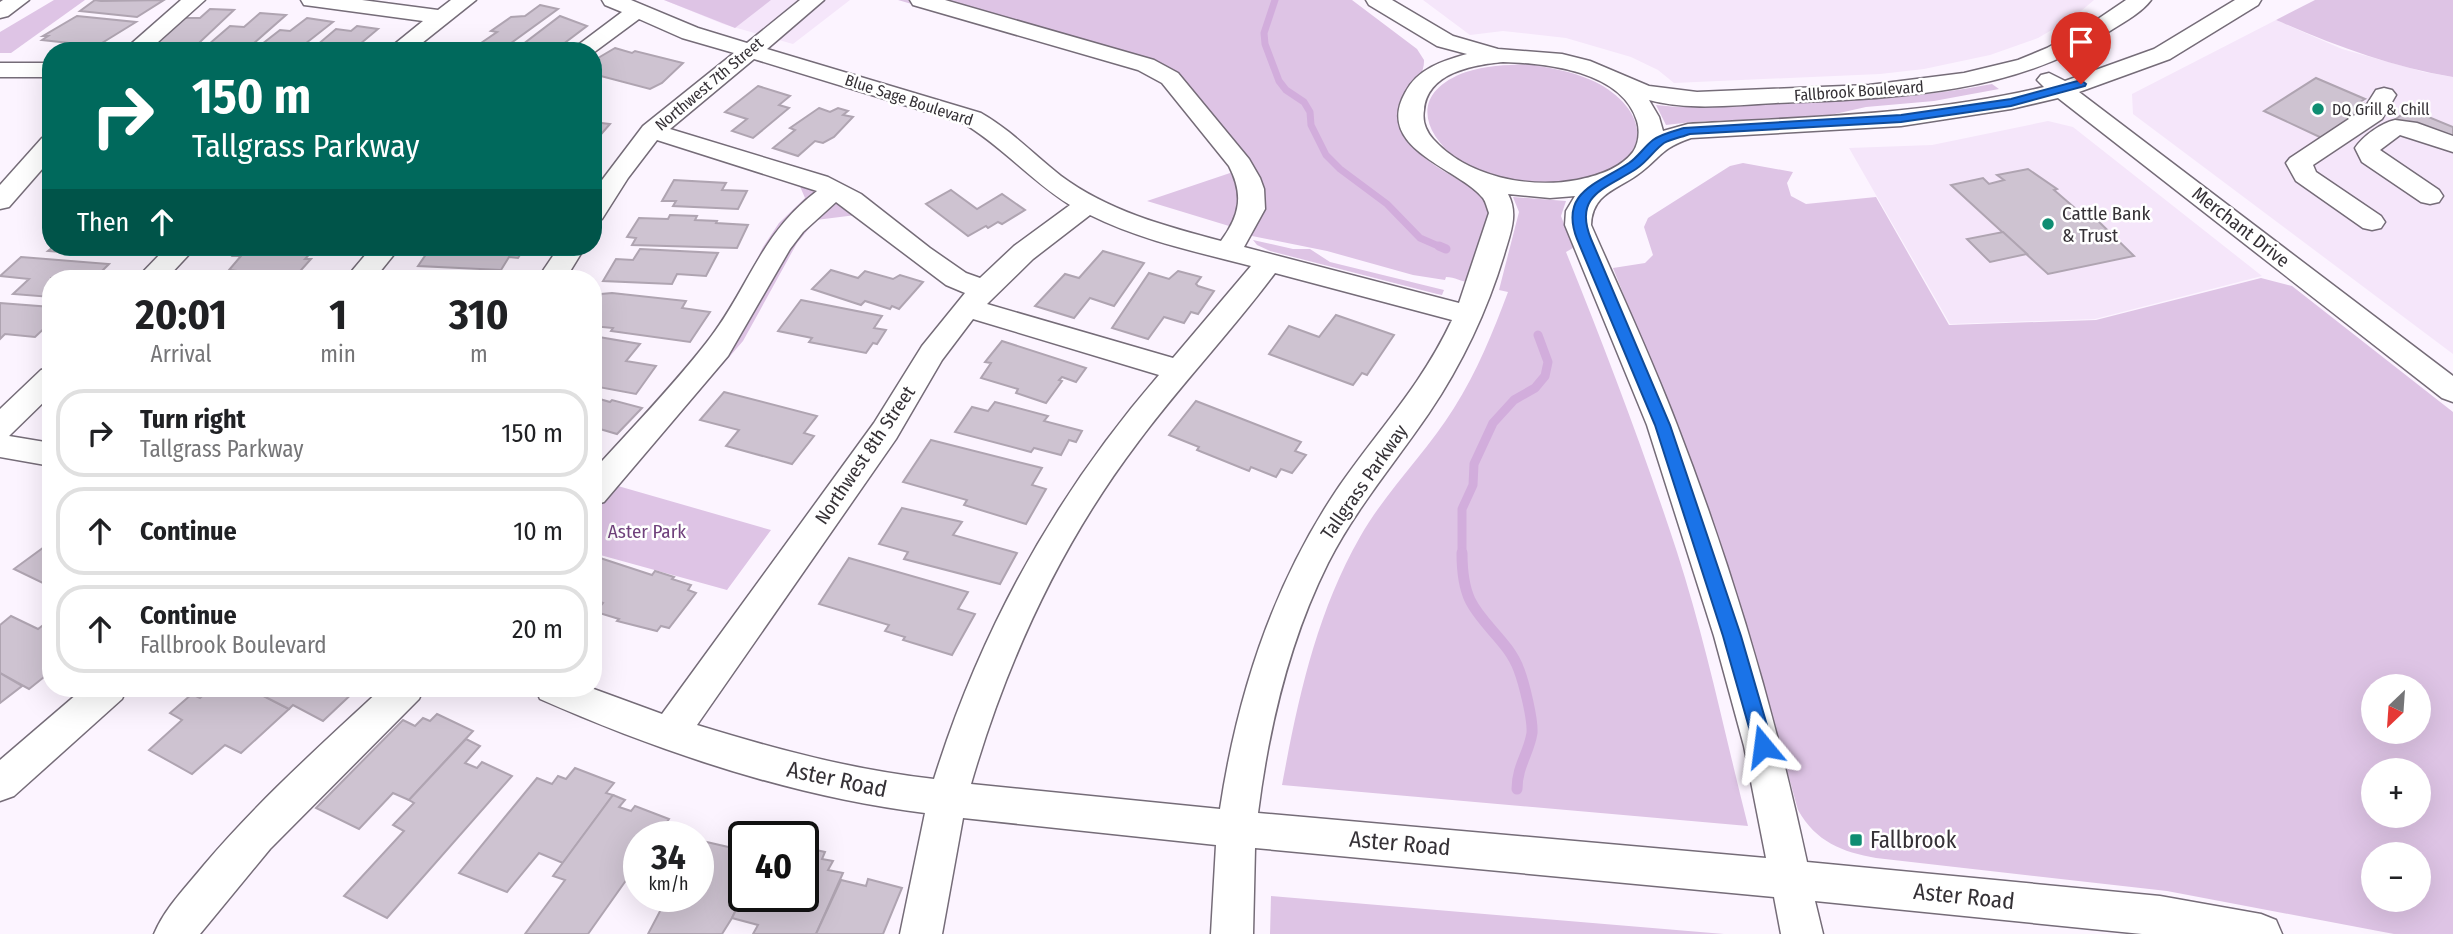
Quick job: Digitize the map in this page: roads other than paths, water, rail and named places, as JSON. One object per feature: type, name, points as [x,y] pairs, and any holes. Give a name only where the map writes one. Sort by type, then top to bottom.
[{"type":"street","points":[[0,10],[18,0]]},
{"type":"street","points":[[143,42],[194,0]]},
{"type":"street","points":[[312,0],[441,17]]},
{"type":"street","points":[[409,42],[465,0]]},
{"type":"street","name":"Blue Sage Boulevard","points":[[612,0],[690,33],[972,118],[1009,142],[1052,181],[1089,204],[1153,231],[1469,314]]},
{"type":"street","name":"Northwest 7th Street","points":[[602,199],[652,131],[813,0]]},
{"type":"street","points":[[921,0],[1146,65],[1170,78],[1240,164],[1249,179],[1254,208],[1247,225],[1228,250]]},
{"type":"street","points":[[1375,0],[1445,41],[1503,55],[1566,61],[1604,75],[1632,95],[1648,118],[1650,142],[1644,154],[1634,165],[1602,182],[1585,198],[1578,212],[1578,225],[1662,425],[1698,528],[1763,746],[1802,934]]},
{"type":"street","points":[[1375,0],[1424,47],[1433,63],[1432,76]]},
{"type":"street","name":"Fallbrook Boulevard","points":[[1604,75],[1639,92],[1658,97],[1710,99],[1884,92],[1977,78],[2028,64],[2110,24],[2140,0]]},
{"type":"street","name":"Fallbrook Boulevard","points":[[1644,154],[1659,141],[1688,131],[1901,119],[2011,102],[2062,90],[2162,54],[2250,0]]},
{"type":"street","points":[[594,42],[638,10]]},
{"type":"street","points":[[1503,55],[1463,61],[1432,76],[1421,86],[1411,108],[1416,133],[1438,157],[1474,176],[1517,188],[1572,188],[1602,182]]},
{"type":"street","name":"Merchant Drive","points":[[2028,64],[2453,391]]},
{"type":"street","points":[[0,70],[42,71]]},
{"type":"street","points":[[2372,222],[2305,176],[2299,163],[2373,114],[2384,95]]},
{"type":"street","points":[[2430,196],[2371,157],[2367,148],[2395,127],[2408,128],[2453,145]]},
{"type":"street","points":[[652,131],[808,178],[852,200],[956,279],[975,298],[1178,370]]},
{"type":"street","points":[[0,201],[42,163]]},
{"type":"street","name":"Tallgrass Parkway","points":[[1233,934],[1242,785],[1256,711],[1292,603],[1339,513],[1364,475],[1419,405],[1448,357],[1469,314],[1502,213],[1497,197],[1474,176]]},
{"type":"street","points":[[602,483],[718,349],[738,320],[765,266],[793,224],[834,191]]},
{"type":"street","name":"Northwest 8th Street","points":[[670,733],[891,423],[931,354],[975,298],[1027,249],[1089,204]]},
{"type":"street","points":[[159,270],[174,256]]},
{"type":"street","points":[[367,270],[379,256]]},
{"type":"street","points":[[921,934],[948,799],[993,665],[1033,579],[1051,545],[1100,470],[1178,370],[1270,261]]},
{"type":"street","points":[[0,428],[42,386]]},
{"type":"street","points":[[0,446],[42,454]]},
{"type":"street","points":[[0,784],[99,697]]},
{"type":"street","points":[[174,934],[204,892],[242,849],[397,697]]},
{"type":"street","name":"Aster Road","points":[[574,697],[617,716],[772,765],[887,790],[948,799],[1789,879],[2163,925],[2261,934]]},
{"type":"waterway","points":[[1275,0],[1264,33],[1265,44],[1279,81],[1286,90],[1304,102],[1310,112],[1311,125],[1326,155],[1340,169],[1387,204],[1420,238],[1443,248]]},
{"type":"waterway","points":[[1439,246],[1446,249]]},
{"type":"waterway","points":[[1462,553],[1462,509],[1473,485],[1474,464],[1493,423],[1514,400],[1535,388],[1545,376],[1548,362],[1538,335]]},
{"type":"waterway","points":[[1462,553],[1463,577],[1470,600],[1515,660],[1528,701],[1532,733],[1519,773],[1517,789]]},
{"type":"place","name":"DQ Grill & Chill","points":[[2318,109]]},
{"type":"place","name":"Cattle Bank & Trust","points":[[2048,224]]},
{"type":"place","name":"Fallbrook","points":[[1856,840]]},
{"type":"park label","name":"Aster Park","points":[[647,531]]}]
